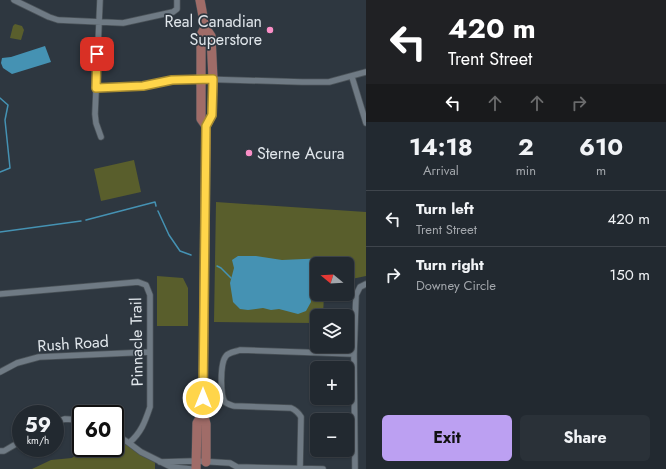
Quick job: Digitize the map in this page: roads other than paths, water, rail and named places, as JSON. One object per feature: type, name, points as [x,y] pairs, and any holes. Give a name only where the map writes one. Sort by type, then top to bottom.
[{"type":"main road","points":[[200,0],[205,27],[211,36],[213,79],[212,115],[206,126],[203,414],[206,424],[206,462]]},
{"type":"main road","points":[[205,27],[201,35],[200,79],[201,119],[206,126]]},
{"type":"main road","points":[[194,466],[197,423],[203,414]]},
{"type":"street","points":[[14,0],[49,18],[58,20],[123,23],[173,12],[177,9],[177,0]]},
{"type":"street","points":[[100,0],[96,123],[101,137]]},
{"type":"street","points":[[96,88],[143,86],[165,80],[200,79],[329,82],[366,72]]},
{"type":"street","points":[[352,77],[366,123]]},
{"type":"street","name":"Pinnacle Trail","points":[[0,294],[138,282],[146,285],[150,295],[150,407],[142,429],[129,443]]},
{"type":"street","points":[[356,469],[354,354],[356,295],[360,287],[366,284]]},
{"type":"street","points":[[300,469],[301,417],[299,413],[296,409],[291,408],[234,406],[225,402],[222,397],[223,361],[230,353],[240,350],[354,354]]},
{"type":"street","name":"Rush Road","points":[[0,372],[17,363],[39,357],[150,352]]},
{"type":"street","points":[[124,440],[141,452],[171,467],[194,466],[206,462],[230,463],[235,468],[323,469]]},
{"type":"street","points":[[0,451],[4,451],[12,446]]},
{"type":"street","points":[[160,462],[194,466]]},
{"type":"water","points":[[45,46],[51,62],[12,74],[3,68],[1,63],[2,58],[11,57]]},
{"type":"water","points":[[238,256],[256,256],[282,260],[310,259],[311,302],[306,311],[298,314],[279,309],[240,309],[233,302],[230,283],[234,268],[232,260]]},
{"type":"waterway","points":[[0,98],[8,105],[5,120],[10,168],[0,172]]},
{"type":"waterway","points":[[86,220],[155,202],[156,206]]},
{"type":"waterway","points":[[158,211],[169,235],[180,251],[191,255]]},
{"type":"waterway","points":[[0,232],[81,221]]},
{"type":"waterway","points":[[217,266],[231,278]]},
{"type":"place","name":"Real Canadian Superstore","points":[[270,30]]},
{"type":"place","name":"Sterne Acura","points":[[249,153]]}]
